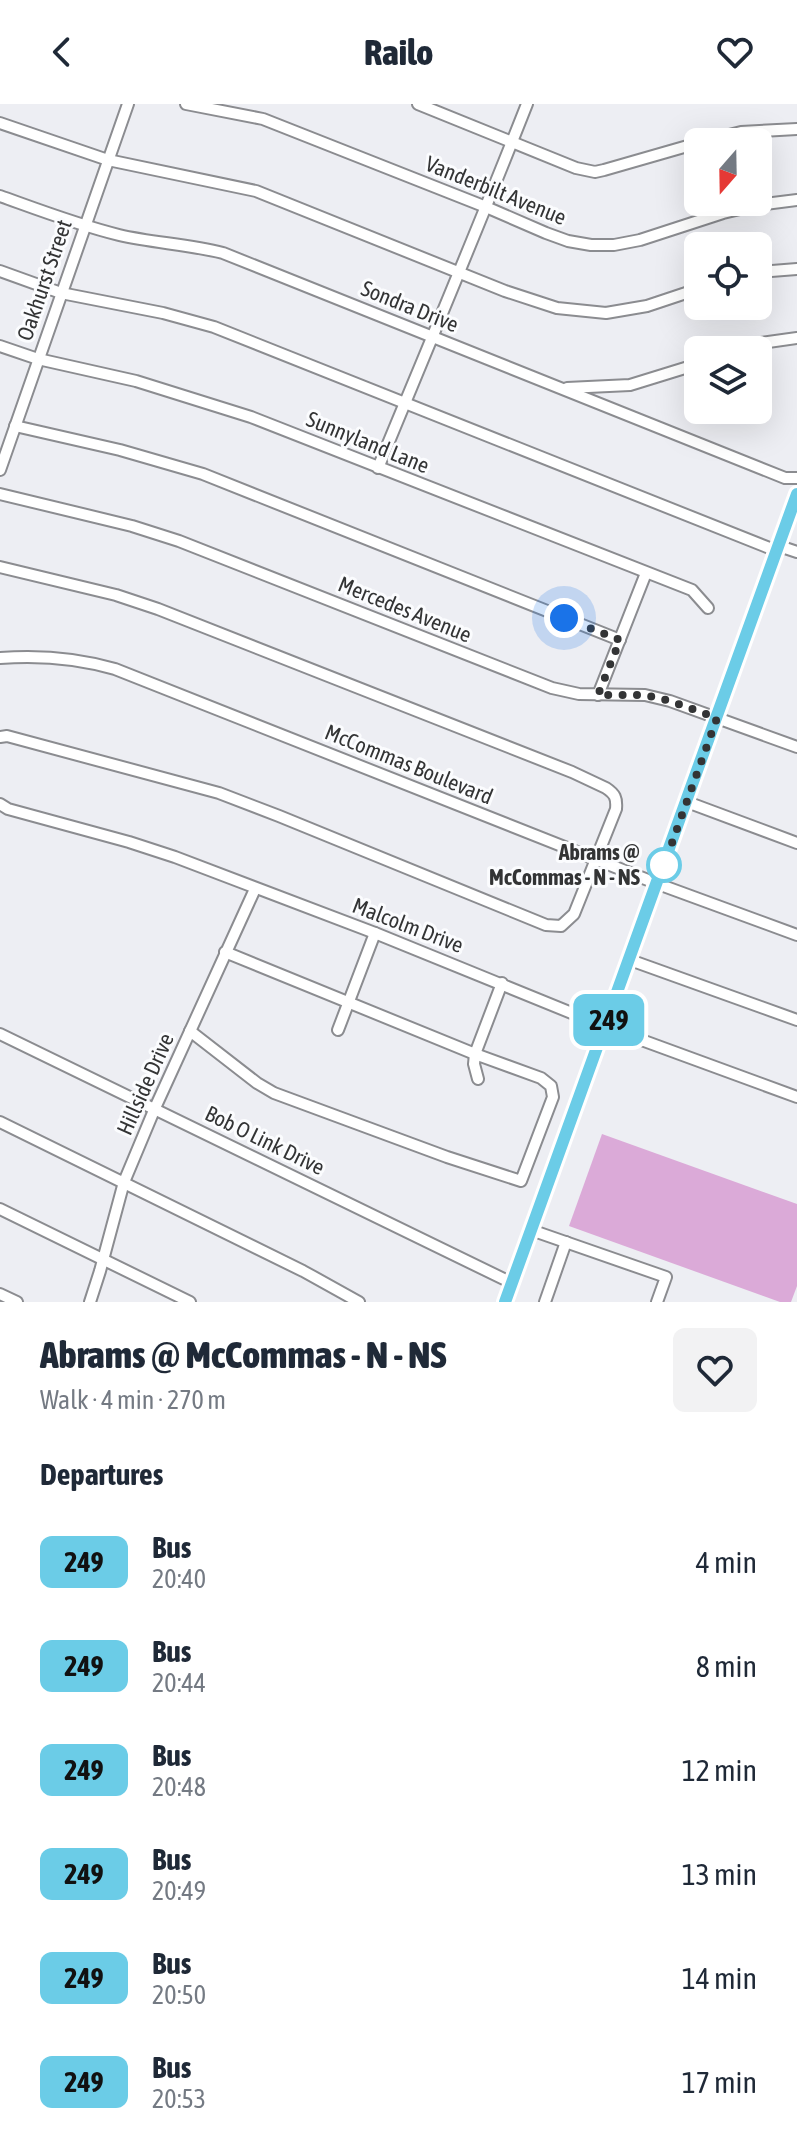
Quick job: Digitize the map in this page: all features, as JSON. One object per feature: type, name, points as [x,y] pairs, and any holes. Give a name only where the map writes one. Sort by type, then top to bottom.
[{"type":"main road","points":[[505,1302],[797,494]]},
{"type":"street","name":"Oakhurst Street","points":[[0,470],[128,104]]},
{"type":"street","name":"Vanderbilt Avenue","points":[[186,104],[263,119],[568,241],[591,245],[640,240],[734,210],[797,200]]},
{"type":"street","points":[[418,104],[576,168],[595,172],[684,147]]},
{"type":"street","points":[[378,468],[527,104]]},
{"type":"street","points":[[0,123],[108,160],[256,191],[505,291],[557,308],[606,313],[647,306],[684,294]]},
{"type":"street","points":[[772,130],[797,129]]},
{"type":"street","name":"Sondra Drive","points":[[0,196],[85,226],[223,253],[785,478],[797,478]]},
{"type":"street","points":[[772,271],[797,269]]},
{"type":"street","points":[[0,271],[61,293],[163,313],[214,327],[778,548],[797,552]]},
{"type":"street","points":[[772,341],[797,338]]},
{"type":"street","name":"Sunnyland Lane","points":[[0,346],[38,359],[186,395],[251,417],[692,590],[708,608]]},
{"type":"street","points":[[563,389],[630,385],[684,368]]},
{"type":"street","points":[[15,426],[120,450],[203,474],[620,640]]},
{"type":"street","name":"Mercedes Avenue","points":[[0,494],[155,533],[531,681],[566,691],[645,695],[670,701],[797,747]]},
{"type":"street","points":[[0,567],[116,595],[158,609],[441,720],[606,788],[617,799],[616,809],[574,914],[561,926],[546,925],[219,793],[7,736],[0,737]]},
{"type":"street","points":[[598,695],[646,573]]},
{"type":"street","name":"McCommas Boulevard","points":[[0,658],[39,656],[78,660],[115,669],[596,860],[797,935]]},
{"type":"street","points":[[687,802],[797,843]]},
{"type":"street","name":"Malcolm Drive","points":[[0,804],[8,809],[175,857],[502,983],[606,1027],[797,1097]]},
{"type":"street","name":"Hillside Drive","points":[[90,1302],[124,1182],[255,889]]},
{"type":"street","points":[[338,1030],[375,933]]},
{"type":"street","points":[[190,1031],[274,1093],[521,1181],[553,1097],[551,1086],[541,1078],[225,952]]},
{"type":"street","points":[[630,960],[797,1020]]},
{"type":"street","points":[[478,1079],[475,1054],[502,983]]},
{"type":"street","name":"Bob O Link Drive","points":[[0,1034],[512,1283]]},
{"type":"street","points":[[0,1122],[303,1271],[359,1302]]},
{"type":"street","points":[[0,1209],[190,1302]]},
{"type":"street","points":[[531,1230],[666,1277],[657,1302]]},
{"type":"street","points":[[545,1302],[566,1242]]},
{"type":"street","points":[[0,1294],[17,1302]]},
{"type":"shaded area","points":[[602,1134],[797,1204],[797,1286],[791,1302],[780,1302],[569,1226]]},
{"type":"bus line","name":"249","points":[[505,1302],[797,494]]},
{"type":"place","name":"Abrams @ McCommas - N - NS","points":[[664,865]]},
{"type":"route","points":[[564,618],[620,640],[598,695],[645,695],[717,718],[664,865]]}]
